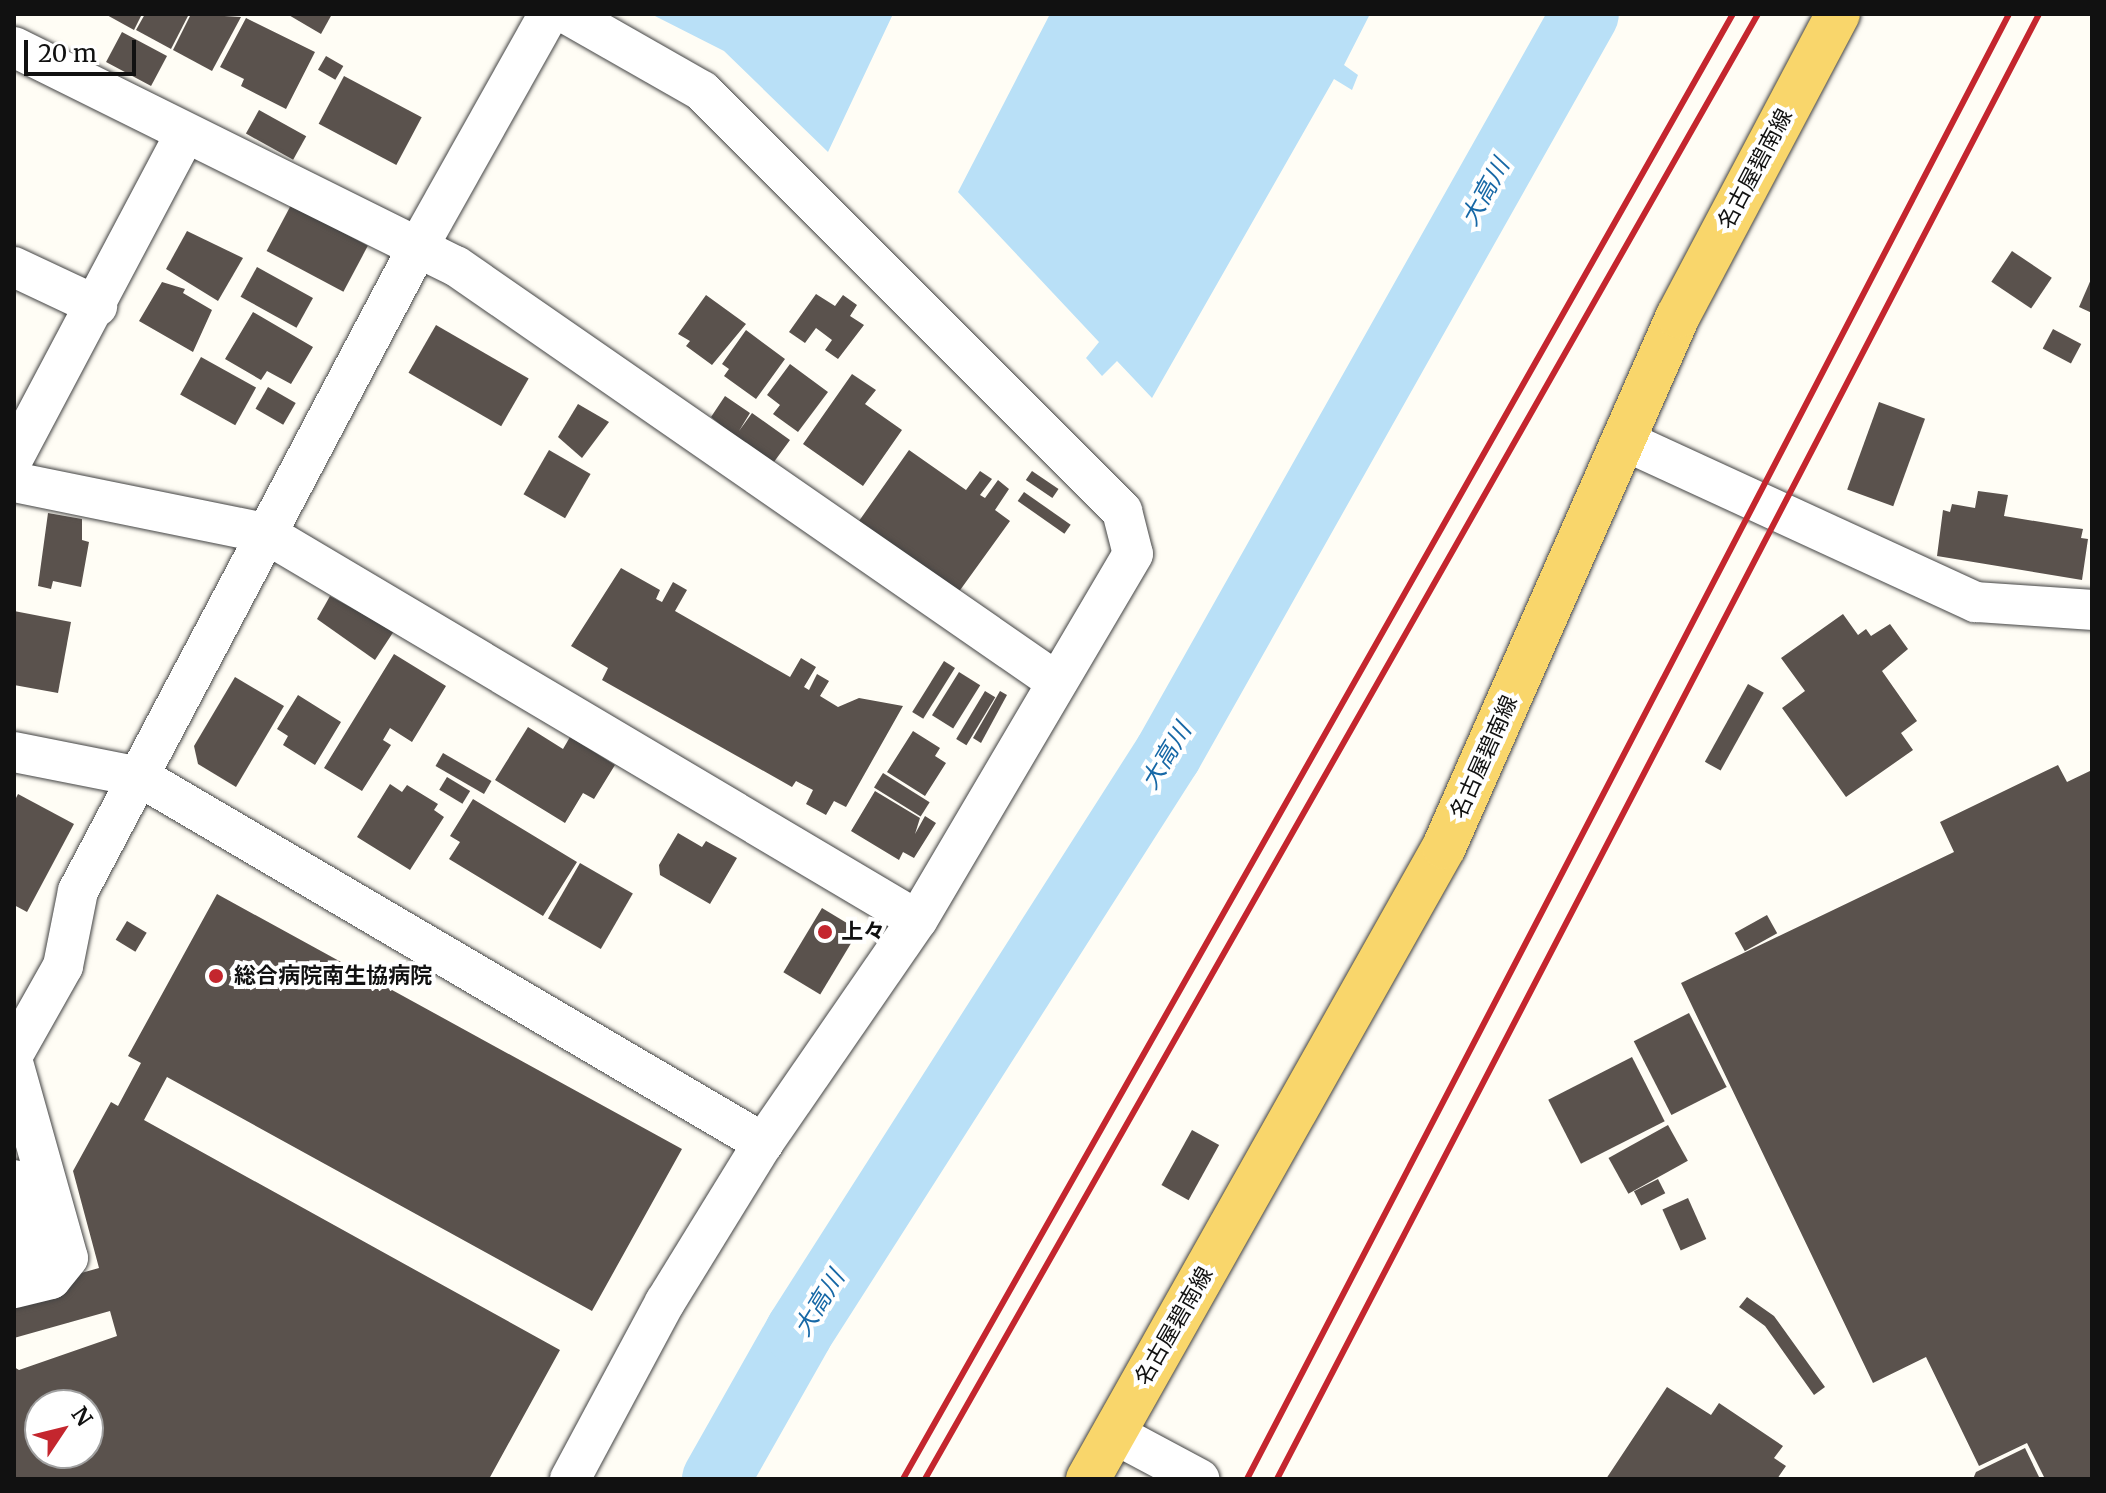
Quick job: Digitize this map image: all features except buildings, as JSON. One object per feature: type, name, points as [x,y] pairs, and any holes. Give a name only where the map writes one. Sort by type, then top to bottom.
[{"type":"main road","name":"名古屋碧南線","points":[[1088,1479],[1444,847],[1678,316],[1838,14]]},
{"type":"street","points":[[14,1053],[63,966],[78,891],[418,247],[549,14]]},
{"type":"street","points":[[567,14],[702,91],[1122,511],[1133,554],[1054,680],[917,920],[763,1143],[665,1302],[570,1479]]},
{"type":"street","points":[[14,47],[456,266],[1054,680]]},
{"type":"street","points":[[14,457],[97,306],[185,134]]},
{"type":"street","points":[[14,267],[97,306]]},
{"type":"street","points":[[1623,440],[1976,602],[2092,610]]},
{"type":"street","points":[[14,482],[265,533],[917,920]]},
{"type":"street","points":[[14,752],[140,777],[763,1143]]},
{"type":"street","points":[[14,1066],[68,1258],[51,1279],[16,1288]]},
{"type":"street","points":[[14,1180],[34,1252],[16,1288]]},
{"type":"street","points":[[1113,1433],[1199,1479]]},
{"type":"water","points":[[651,14],[893,14],[828,152],[724,51]]},
{"type":"water","points":[[1050,14],[1370,14],[1344,65],[1358,75],[1352,90],[1334,79],[1152,398],[1117,361],[1102,376],[1086,358],[1099,342],[958,192]]},
{"type":"waterway","name":"大高川","points":[[716,1479],[799,1332],[1168,754],[1585,14]]},
{"type":"railway","points":[[903,1479],[1733,14]]},
{"type":"railway","points":[[925,1479],[1758,14]]},
{"type":"railway","points":[[1247,1479],[2009,14]]},
{"type":"railway","points":[[1277,1479],[2039,14]]},
{"type":"place","name":"上々","points":[[825,932]]},
{"type":"place","name":"総合病院南生協病院","points":[[216,976]]}]
